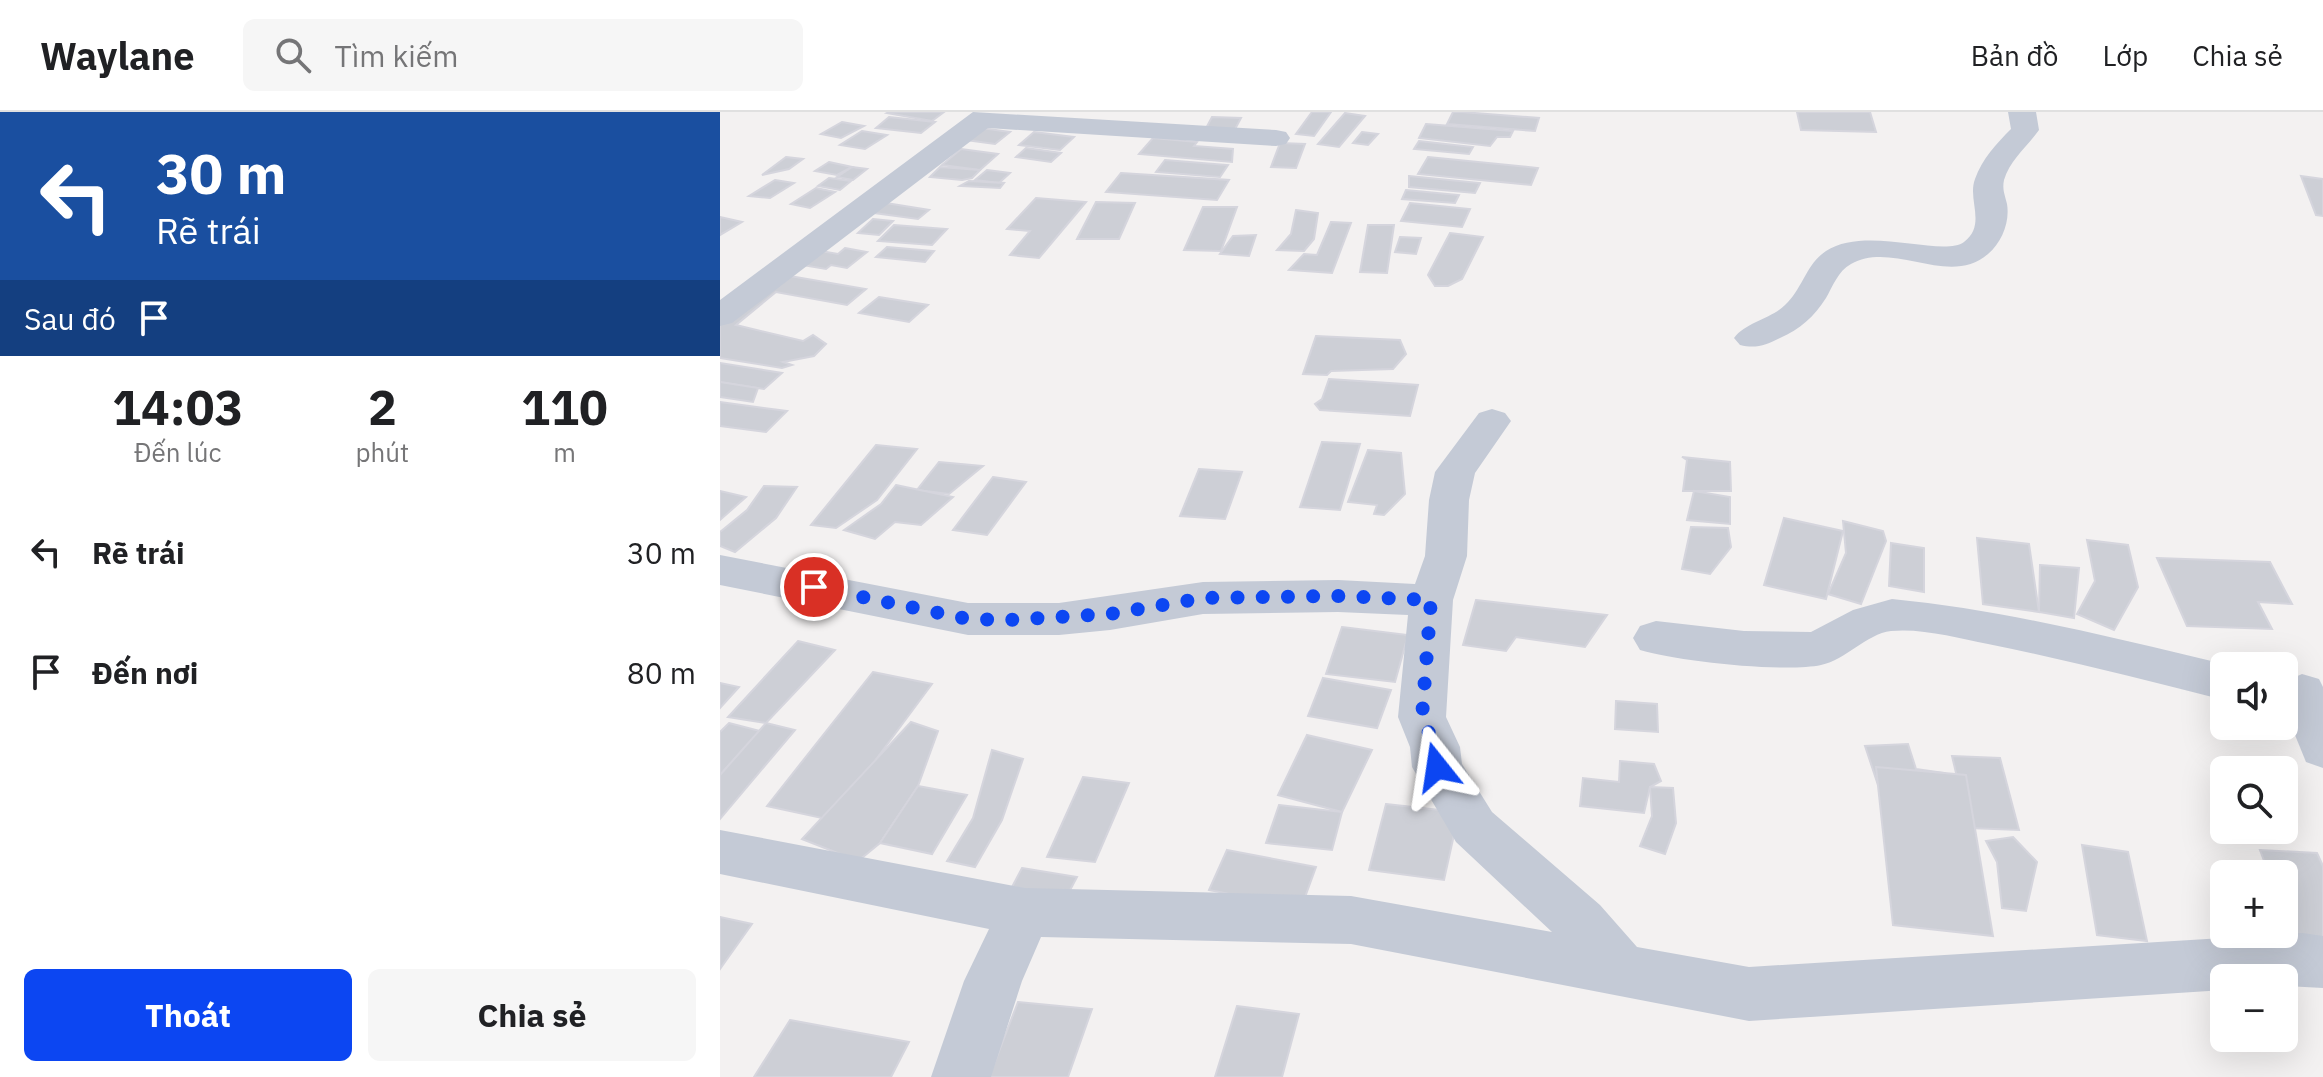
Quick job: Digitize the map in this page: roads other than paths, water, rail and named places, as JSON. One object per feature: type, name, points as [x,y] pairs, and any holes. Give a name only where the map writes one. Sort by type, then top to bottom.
[{"type":"street","points":[[1752,338],[1779,325],[1803,308],[1826,269],[1839,257],[1870,249],[1953,258],[1982,246],[1993,207],[1988,187],[2001,159],[2025,130],[2022,112]]},
{"type":"street","points":[[720,316],[986,116],[1276,138]]},
{"type":"street","points":[[1492,421],[1455,472],[1449,500],[1446,556],[1431,600],[1422,717],[1435,747],[1437,767],[1474,827],[1580,922],[1620,969]]},
{"type":"street","points":[[720,570],[968,619],[1059,619],[1110,614],[1203,598],[1338,596],[1431,600]]},
{"type":"street","points":[[1656,638],[1744,648],[1818,649],[1869,621],[1892,615],[1952,621],[2063,642],[2210,679]]},
{"type":"street","points":[[2303,687],[2323,748]]},
{"type":"street","points":[[720,852],[1025,912],[1351,920],[1749,994],[2303,959],[2323,962]]},
{"type":"street","points":[[961,1077],[993,981],[1025,912]]}]
